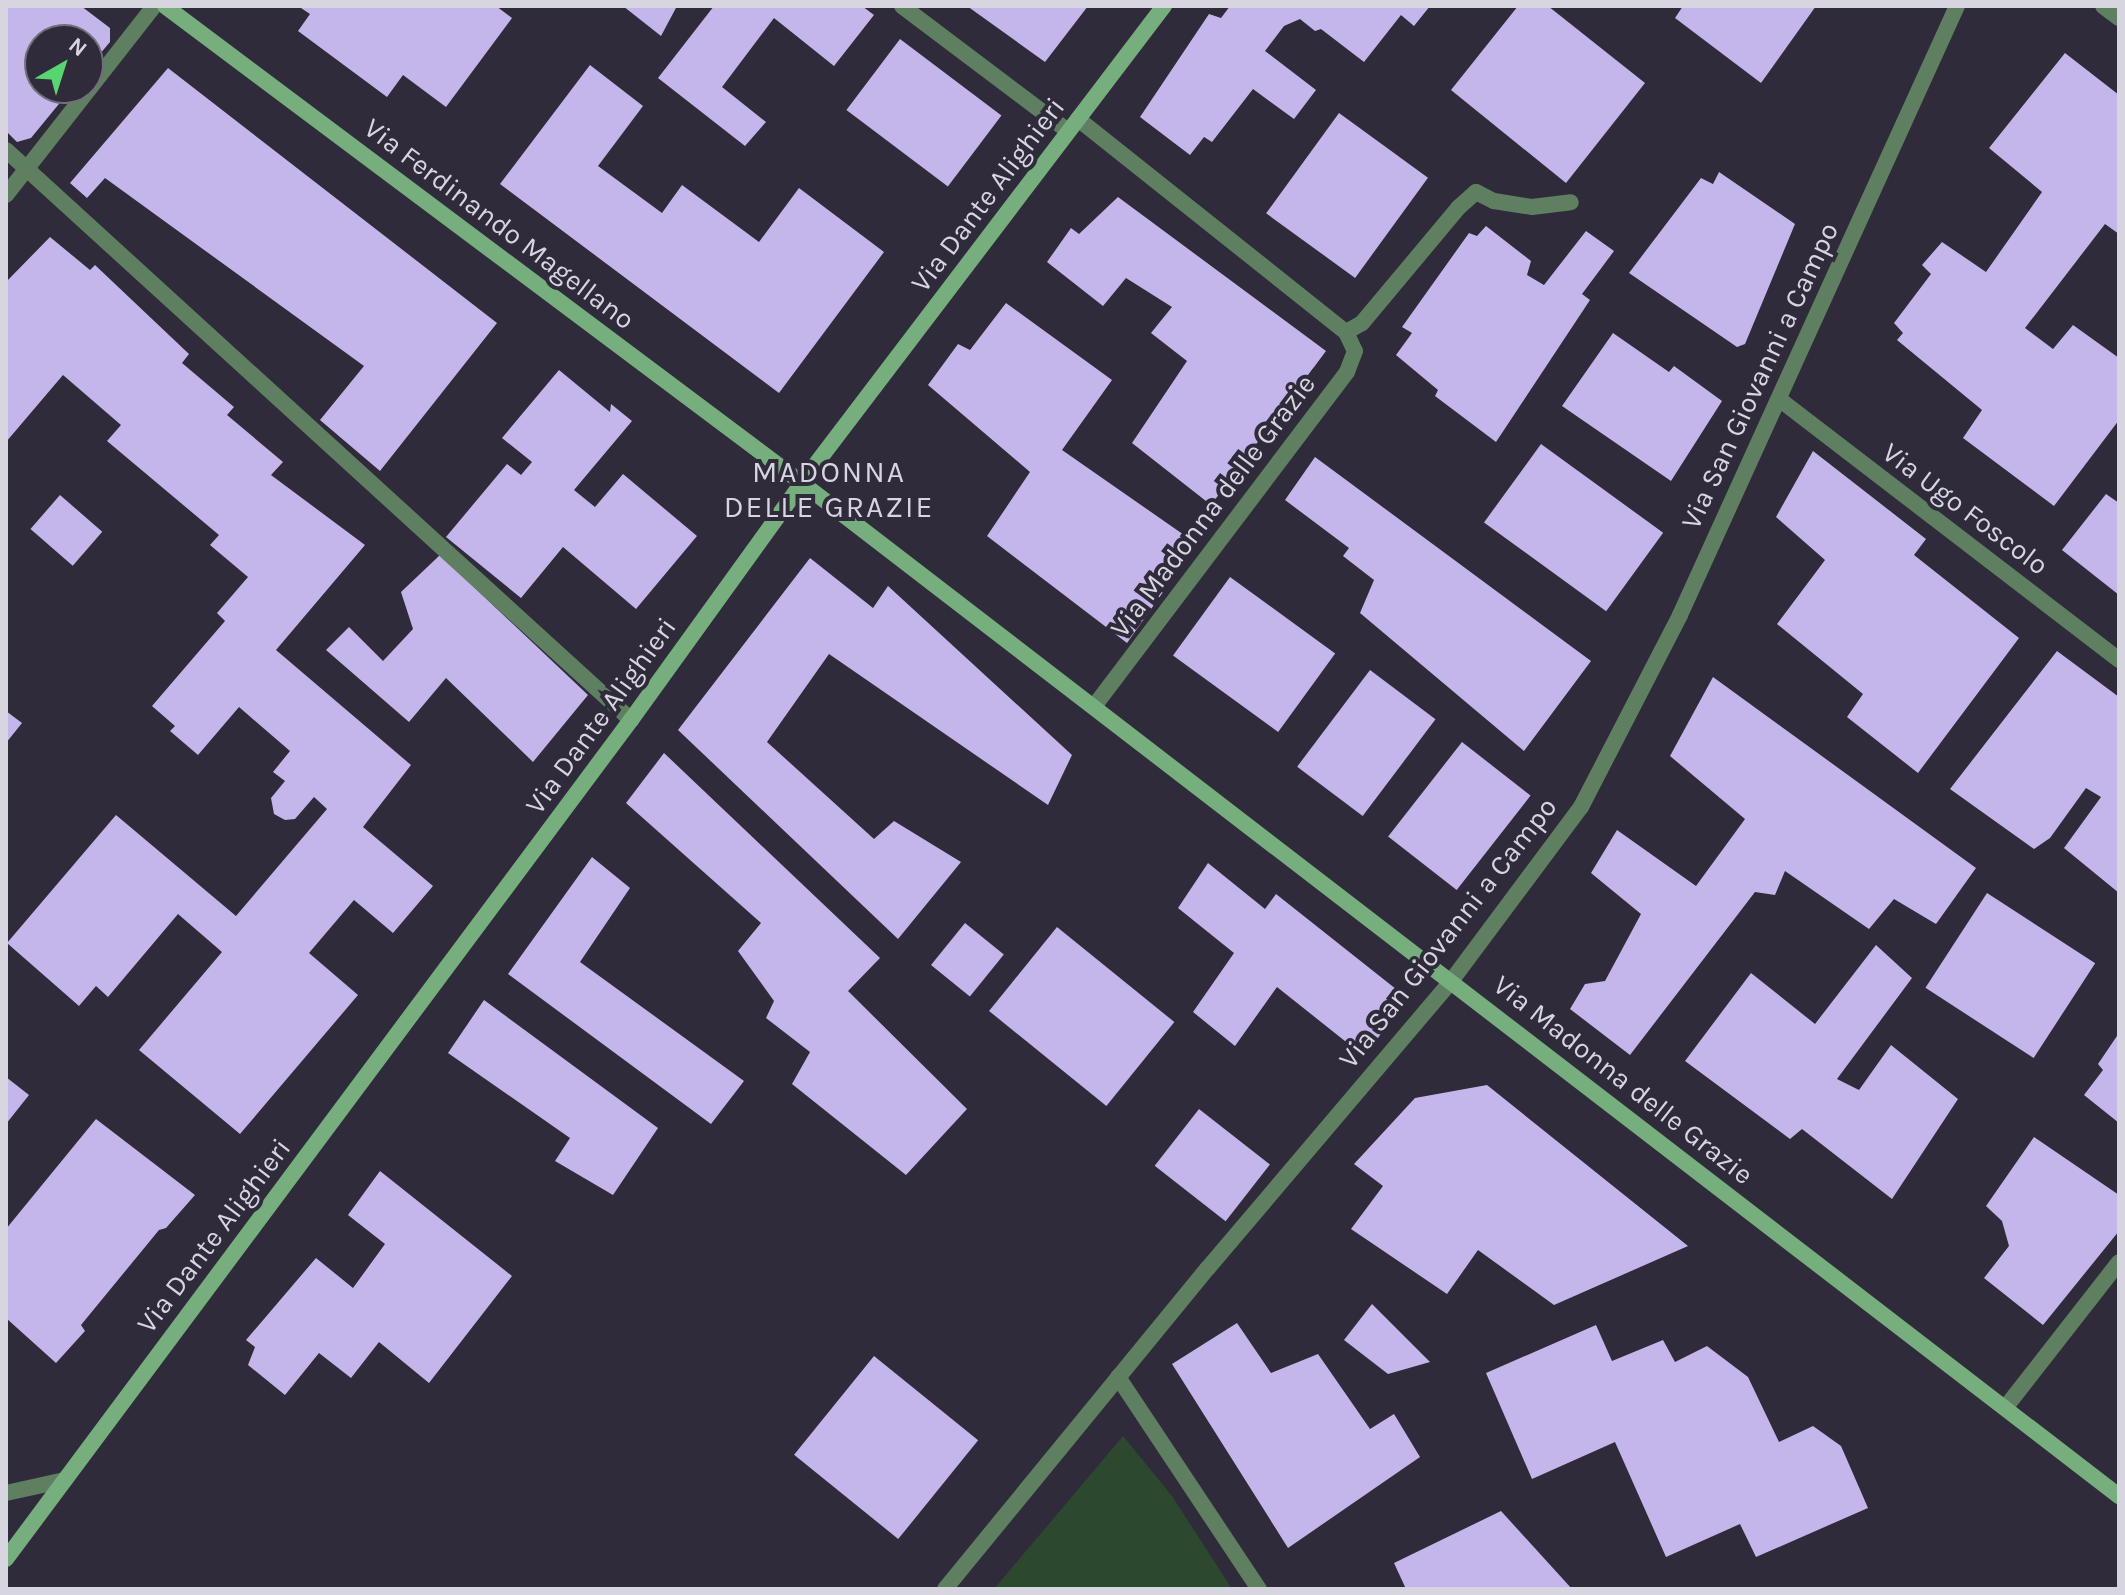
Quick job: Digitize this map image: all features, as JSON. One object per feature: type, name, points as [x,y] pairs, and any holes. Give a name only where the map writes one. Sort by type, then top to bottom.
[{"type":"street","points":[[6,195],[154,6]]},
{"type":"street","name":"Via Ferdinando Magellano","points":[[165,6],[802,483]]},
{"type":"street","points":[[902,6],[1073,125],[1346,332],[1362,323],[1458,208],[1476,192],[1494,201],[1532,207],[1571,202]]},
{"type":"street","name":"Via Dante Alighieri","points":[[6,1559],[631,720],[802,483],[1164,6]]},
{"type":"street","name":"Via San Giovanni a Campo","points":[[945,1589],[1118,1377],[1452,980],[1581,807],[1680,615],[1957,6]]},
{"type":"street","points":[[2103,6],[2119,18]]},
{"type":"street","points":[[6,150],[631,720]]},
{"type":"street","name":"Via Madonna delle Grazie","points":[[1094,706],[1347,372],[1355,351],[1346,332]]},
{"type":"street","name":"Via Ugo Foscolo","points":[[1779,399],[2119,660]]},
{"type":"street","name":"Via Madonna delle Grazie","points":[[802,483],[2119,1496]]},
{"type":"street","points":[[2005,1408],[2119,1262]]},
{"type":"street","points":[[1118,1377],[1259,1589]]},
{"type":"street","points":[[6,1493],[65,1480]]},
{"type":"green space","points":[[1123,1436],[1172,1496],[1232,1589],[994,1589]]},
{"type":"building","points":[[6,6],[81,6],[110,28],[110,42],[104,49],[104,24],[24,24],[24,104],[59,104],[31,138],[17,142],[6,131]]},
{"type":"building","points":[[298,6],[496,6],[512,18],[446,107],[403,75],[387,97],[298,31],[310,14]]},
{"type":"building","points":[[623,6],[677,6],[661,36]]},
{"type":"building","points":[[714,6],[862,6],[874,15],[834,66],[774,18],[722,87],[766,122],[745,146],[658,78]]},
{"type":"building","points":[[967,6],[1088,6],[1045,62]]},
{"type":"building","points":[[1230,6],[1430,6],[1414,26],[1401,15],[1364,62],[1321,29],[1315,31],[1300,19],[1284,26],[1265,51],[1316,90],[1294,119],[1253,89],[1212,142],[1204,137],[1190,155],[1140,117],[1209,14],[1221,18]]},
{"type":"building","points":[[1518,6],[1548,6],[1645,83],[1566,183],[1451,90]]},
{"type":"building","points":[[1683,6],[1816,6],[1761,83],[1675,18]]},
{"type":"building","points":[[900,39],[1001,115],[948,187],[846,110]]},
{"type":"building","points":[[2065,53],[2119,95],[2119,234],[2105,224],[2025,328],[2053,349],[2073,325],[2119,358],[2119,420],[2054,506],[1963,438],[1982,410],[1897,340],[1903,333],[1894,323],[1931,274],[1922,265],[1942,242],[1986,272],[2042,192],[1989,148]]},
{"type":"building","points":[[590,65],[643,106],[598,166],[662,213],[682,185],[759,242],[799,188],[884,252],[779,393],[500,184]]},
{"type":"building","points":[[168,68],[497,323],[380,471],[320,420],[364,366],[105,178],[87,198],[70,183]]},
{"type":"building","points":[[1339,113],[1428,178],[1355,278],[1266,213]]},
{"type":"building","points":[[1719,172],[1795,224],[1745,344],[1737,347],[1629,273],[1701,178],[1713,184]]},
{"type":"building","points":[[1118,197],[1326,351],[1211,505],[1132,443],[1187,361],[1151,333],[1172,307],[1126,278],[1103,306],[1047,262],[1071,228],[1079,234]]},
{"type":"building","points":[[1486,226],[1531,261],[1527,275],[1544,285],[1586,231],[1614,251],[1582,294],[1590,300],[1496,442],[1435,396],[1438,390],[1396,355],[1412,333],[1402,327],[1469,233],[1477,236]]},
{"type":"building","points":[[50,237],[90,270],[95,265],[189,354],[182,363],[234,407],[227,415],[283,462],[271,475],[365,545],[276,650],[411,765],[363,827],[433,886],[393,933],[354,900],[309,953],[358,995],[240,1134],[139,1050],[222,952],[178,914],[108,997],[96,986],[79,1006],[7,943],[116,815],[236,916],[327,809],[314,797],[295,819],[285,820],[274,814],[271,798],[285,781],[273,772],[290,751],[239,707],[198,755],[170,731],[175,726],[152,706],[225,621],[217,613],[248,577],[210,545],[219,535],[107,441],[121,425],[63,375],[6,442],[6,282]]},
{"type":"building","points":[[1006,303],[1112,380],[1062,450],[1197,544],[1127,643],[987,536],[1030,472],[928,385],[958,344],[970,350]]},
{"type":"building","points":[[1613,333],[1669,372],[1674,366],[1722,401],[1671,481],[1562,406]]},
{"type":"building","points":[[559,370],[610,412],[611,404],[632,421],[574,490],[595,507],[623,474],[697,536],[636,609],[563,547],[521,598],[446,537],[507,464],[521,475],[532,462],[502,438]]},
{"type":"building","points":[[1541,444],[1663,533],[1606,611],[1484,522]]},
{"type":"building","points":[[1813,451],[1926,539],[1914,555],[2019,638],[1918,773],[1847,717],[1863,694],[1777,624],[1825,560],[1776,517]]},
{"type":"building","points":[[1315,457],[1591,661],[1524,751],[1360,613],[1374,580],[1343,556],[1349,548],[1285,500]]},
{"type":"building","points":[[2106,494],[2119,503],[2119,595],[2062,550]]},
{"type":"building","points":[[60,495],[102,532],[73,566],[30,529]]},
{"type":"building","points":[[440,555],[588,695],[533,762],[446,678],[409,722],[326,650],[349,627],[383,661],[413,629],[401,592]]},
{"type":"building","points":[[810,558],[873,608],[888,586],[1072,755],[1048,805],[829,654],[767,742],[874,839],[894,821],[961,862],[898,939],[678,730]]},
{"type":"building","points":[[1230,577],[1335,653],[1278,732],[1173,655]]},
{"type":"building","points":[[2057,651],[2119,697],[2119,893],[2064,848],[2101,797],[2086,788],[2050,838],[2034,849],[1950,789]]},
{"type":"building","points":[[1370,670],[1435,719],[1363,816],[1297,767]]},
{"type":"building","points":[[1713,677],[1976,868],[1936,924],[1894,899],[1869,929],[1785,871],[1775,895],[1755,892],[1630,1055],[1570,1009],[1585,984],[1605,981],[1641,914],[1591,873],[1617,830],[1696,886],[1745,819],[1670,756]]},
{"type":"building","points":[[6,711],[22,723],[6,743]]},
{"type":"building","points":[[1462,742],[1531,796],[1457,890],[1388,837]]},
{"type":"building","points":[[664,753],[880,958],[848,991],[967,1109],[906,1175],[792,1084],[810,1052],[766,1018],[774,1001],[738,951],[761,923],[626,803]]},
{"type":"building","points":[[592,857],[630,888],[580,962],[744,1081],[711,1124],[508,974]]},
{"type":"building","points":[[1208,863],[1265,909],[1276,894],[1406,997],[1365,1057],[1277,987],[1235,1046],[1193,1012],[1234,953],[1178,908]]},
{"type":"building","points":[[1987,893],[2095,963],[2034,1058],[1925,988]]},
{"type":"building","points":[[965,923],[1004,954],[970,996],[931,965]]},
{"type":"building","points":[[1057,927],[1174,1022],[1106,1106],[989,1011]]},
{"type":"building","points":[[1876,945],[1912,978],[1837,1079],[1859,1090],[1891,1045],[1958,1099],[1892,1199],[1802,1129],[1790,1139],[1685,1061],[1751,973],[1815,1024]]},
{"type":"building","points":[[484,1000],[658,1128],[613,1195],[555,1161],[570,1138],[448,1053]]},
{"type":"building","points":[[2119,1033],[2119,1123],[2084,1095],[2103,1070],[2098,1064]]},
{"type":"building","points":[[6,1077],[29,1095],[6,1124]]},
{"type":"building","points":[[1487,1085],[1688,1246],[1554,1305],[1478,1250],[1447,1294],[1351,1229],[1383,1186],[1354,1164],[1415,1098]]},
{"type":"building","points":[[1199,1109],[1270,1164],[1226,1221],[1155,1166]]},
{"type":"building","points":[[96,1119],[195,1195],[166,1228],[159,1230],[81,1325],[85,1331],[56,1363],[6,1318],[6,1229]]},
{"type":"building","points":[[2034,1137],[2119,1195],[2119,1231],[2043,1325],[1984,1278],[2009,1246],[2002,1221],[1986,1206]]},
{"type":"building","points":[[380,1171],[512,1276],[429,1383],[379,1342],[351,1378],[319,1353],[285,1395],[248,1365],[255,1347],[246,1340],[316,1258],[353,1288],[385,1244],[348,1215]]},
{"type":"building","points":[[1372,1304],[1430,1362],[1388,1374],[1344,1340]]},
{"type":"building","points":[[1237,1323],[1271,1373],[1318,1354],[1370,1429],[1394,1414],[1420,1457],[1288,1548],[1172,1364]]},
{"type":"building","points":[[1596,1325],[1612,1361],[1663,1340],[1675,1362],[1707,1346],[1748,1377],[1779,1442],[1813,1426],[1841,1446],[1868,1508],[1756,1557],[1740,1524],[1666,1557],[1615,1442],[1532,1479],[1486,1373]]},
{"type":"building","points":[[874,1356],[978,1440],[898,1539],[794,1455]]},
{"type":"building","points":[[1501,1511],[1572,1589],[1406,1589],[1394,1563]]},
{"type":"district","name":"MADONNA DELLE GRAZIE","points":[[829,489]]}]
